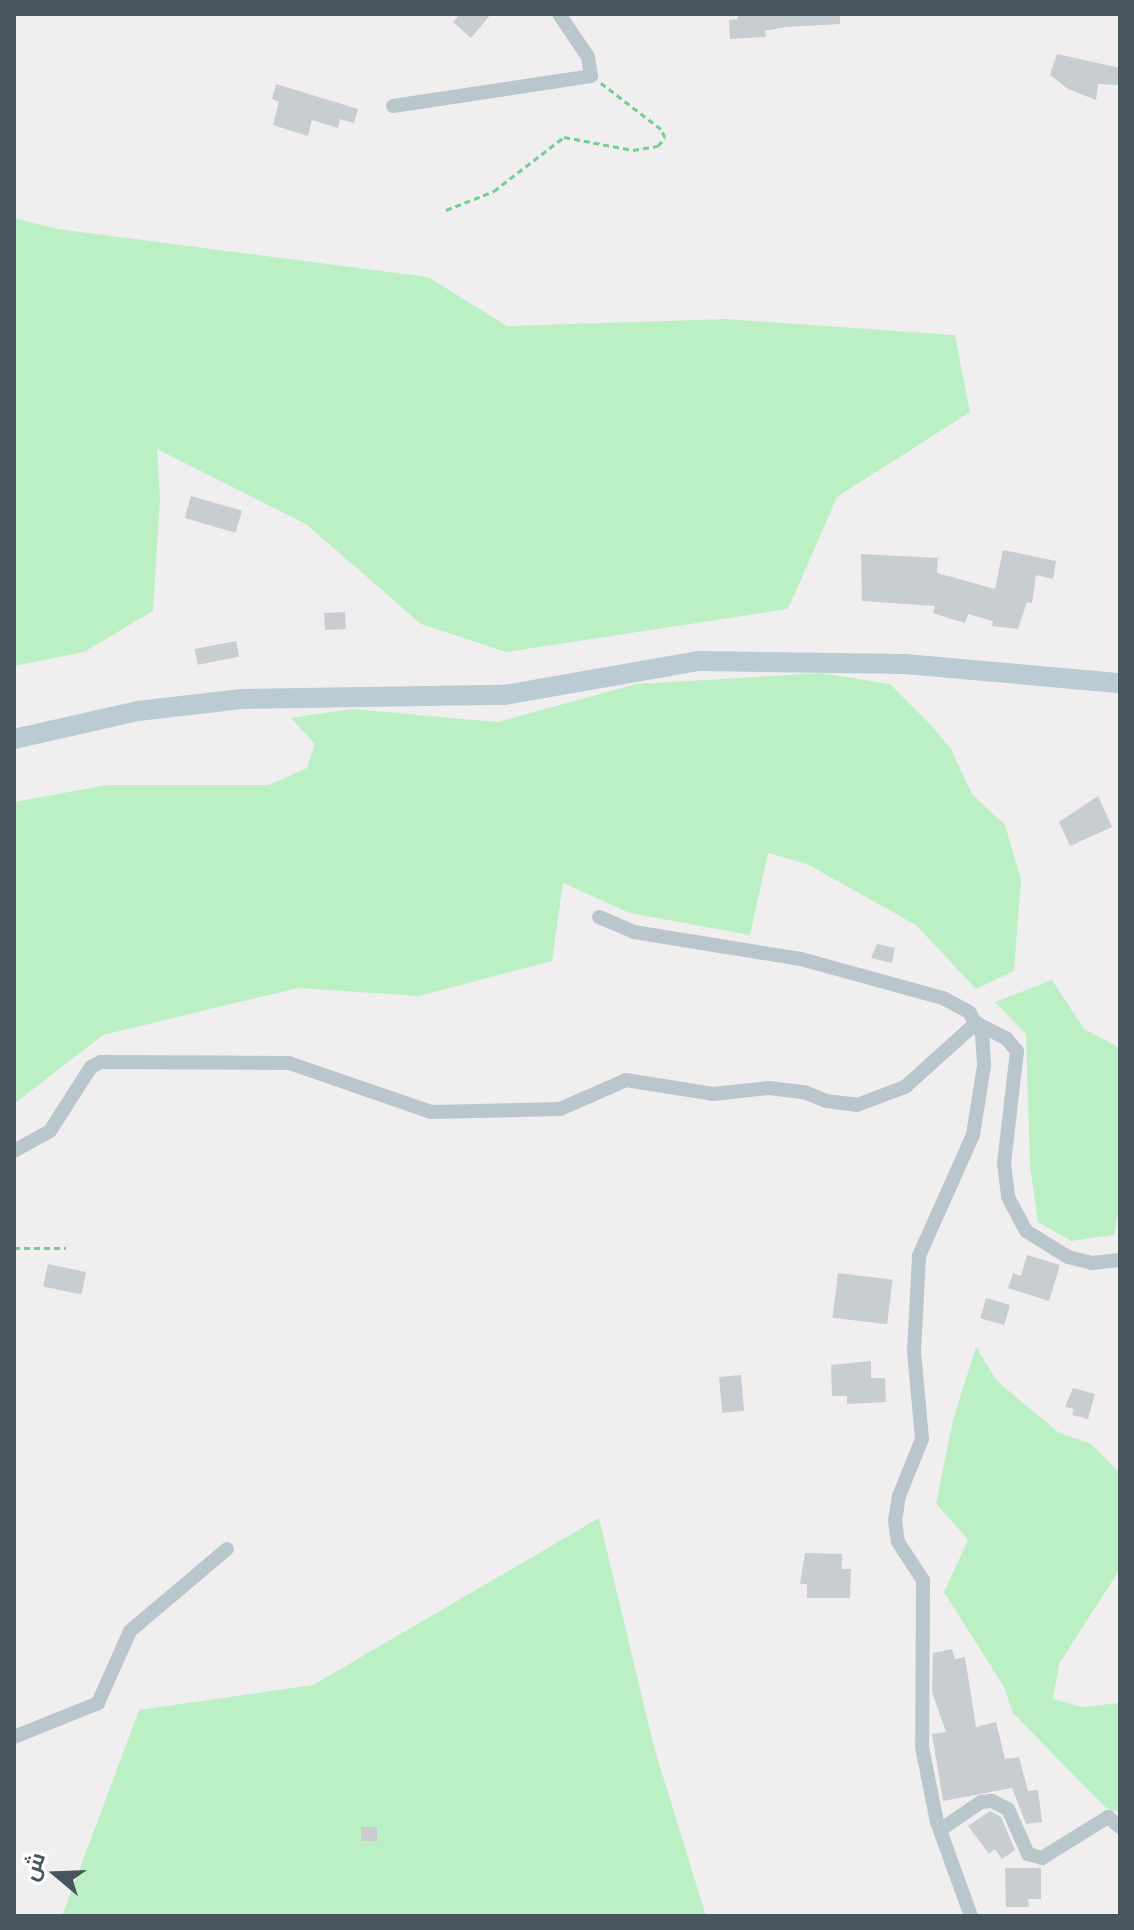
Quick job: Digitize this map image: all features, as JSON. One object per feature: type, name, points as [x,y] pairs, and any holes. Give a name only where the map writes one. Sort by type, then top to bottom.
[{"type":"main road","points":[[14,739],[138,711],[241,699],[504,695],[699,661],[905,664],[1120,683]]},
{"type":"street","points":[[393,106],[591,76],[588,57],[559,14]]},
{"type":"street","points":[[599,917],[634,932],[801,959],[943,998],[960,1004],[976,1023],[984,1042],[984,1066],[973,1135],[919,1256],[914,1351],[922,1439],[899,1496],[895,1521],[898,1542],[923,1580],[922,1747],[940,1830],[971,1916]]},
{"type":"street","points":[[14,1151],[50,1131],[91,1067],[101,1062],[289,1063],[431,1112],[560,1109],[626,1080],[713,1094],[804,1092],[826,1101],[857,1105],[905,1087],[976,1023]]},
{"type":"street","points":[[976,1023],[1006,1038],[1017,1051],[1004,1163],[1008,1197],[1026,1231],[1068,1257],[1092,1263],[1120,1260]]},
{"type":"street","points":[[14,1737],[98,1703],[130,1631],[227,1549]]},
{"type":"street","points":[[940,1830],[981,1802],[992,1801],[1008,1809],[1028,1854],[1042,1858],[1108,1817],[1120,1827]]},
{"type":"path","points":[[446,210],[494,191],[564,137],[633,150],[658,146],[665,137],[661,129],[591,76]]},
{"type":"path","points":[[14,1248],[66,1248]]},
{"type":"green space","points":[[14,218],[58,229],[428,277],[507,326],[726,319],[955,335],[970,412],[837,497],[788,609],[506,652],[421,624],[306,524],[157,449],[160,498],[153,611],[84,652],[14,666]]},
{"type":"green space","points":[[821,673],[890,684],[951,749],[972,794],[1005,825],[1021,880],[1014,971],[976,989],[916,925],[807,864],[768,853],[750,935],[630,913],[563,883],[552,961],[419,996],[298,988],[103,1035],[14,1104],[14,802],[107,785],[269,785],[307,768],[315,744],[291,718],[352,709],[498,722],[636,684]]},
{"type":"green space","points":[[1052,980],[1084,1029],[1120,1048],[1120,1201],[1114,1235],[1071,1241],[1038,1222],[1030,1166],[1026,1034],[995,1002]]},
{"type":"green space","points":[[976,1347],[997,1381],[1058,1432],[1091,1444],[1120,1473],[1120,1569],[1059,1664],[1053,1699],[1082,1707],[1120,1703],[1120,1813],[1106,1808],[1013,1713],[1004,1687],[944,1592],[968,1540],[936,1503],[953,1420]]},
{"type":"green space","points":[[599,1518],[654,1747],[706,1916],[62,1916],[139,1710],[313,1685]]},
{"type":"building","points":[[460,14],[491,14],[471,38],[453,22]]},
{"type":"building","points":[[737,14],[840,14],[840,24],[786,27],[765,31],[766,37],[730,39],[729,20],[738,19]]},
{"type":"building","points":[[1057,54],[1120,68],[1120,85],[1098,84],[1096,100],[1068,89],[1050,75]]},
{"type":"building","points":[[276,84],[358,109],[354,123],[340,119],[338,128],[312,120],[308,136],[273,125],[279,102],[272,99]]},
{"type":"building","points":[[191,496],[242,511],[236,533],[185,518]]},
{"type":"building","points":[[1003,550],[1056,561],[1053,579],[1036,575],[1032,603],[1027,602],[1018,629],[992,626],[993,621],[968,614],[965,623],[933,613],[935,606],[862,601],[861,554],[938,558],[937,573],[995,589]]},
{"type":"building","points":[[345,612],[346,629],[325,630],[324,613]]},
{"type":"building","points":[[236,641],[239,657],[198,665],[195,649]]},
{"type":"building","points":[[1098,796],[1112,827],[1070,846],[1059,822]]},
{"type":"building","points":[[877,944],[895,948],[892,963],[871,958]]},
{"type":"building","points":[[1027,1255],[1060,1265],[1049,1301],[1008,1288],[1013,1273],[1021,1276]]},
{"type":"building","points":[[48,1264],[86,1272],[81,1295],[43,1286]]},
{"type":"building","points":[[838,1273],[893,1280],[887,1324],[833,1318]]},
{"type":"building","points":[[986,1298],[1010,1305],[1004,1325],[980,1318]]},
{"type":"building","points":[[871,1361],[871,1378],[885,1378],[886,1402],[847,1404],[847,1396],[832,1396],[831,1365]]},
{"type":"building","points":[[741,1375],[744,1411],[722,1413],[719,1377]]},
{"type":"building","points":[[1073,1388],[1095,1394],[1088,1419],[1072,1415],[1074,1409],[1065,1407]]},
{"type":"building","points":[[805,1553],[842,1554],[842,1569],[851,1569],[850,1598],[807,1598],[807,1584],[800,1584]]},
{"type":"building","points":[[952,1649],[955,1659],[965,1657],[976,1727],[996,1722],[1005,1759],[1019,1757],[1028,1791],[1038,1790],[1042,1822],[1026,1824],[1012,1788],[943,1801],[932,1734],[946,1732],[932,1692],[933,1653]]},
{"type":"building","points":[[990,1811],[1001,1817],[1015,1850],[1002,1859],[995,1849],[989,1854],[968,1826]]},
{"type":"building","points":[[361,1827],[377,1827],[377,1841],[361,1841]]},
{"type":"building","points":[[1005,1868],[1041,1868],[1041,1899],[1028,1899],[1029,1907],[1006,1907]]}]
